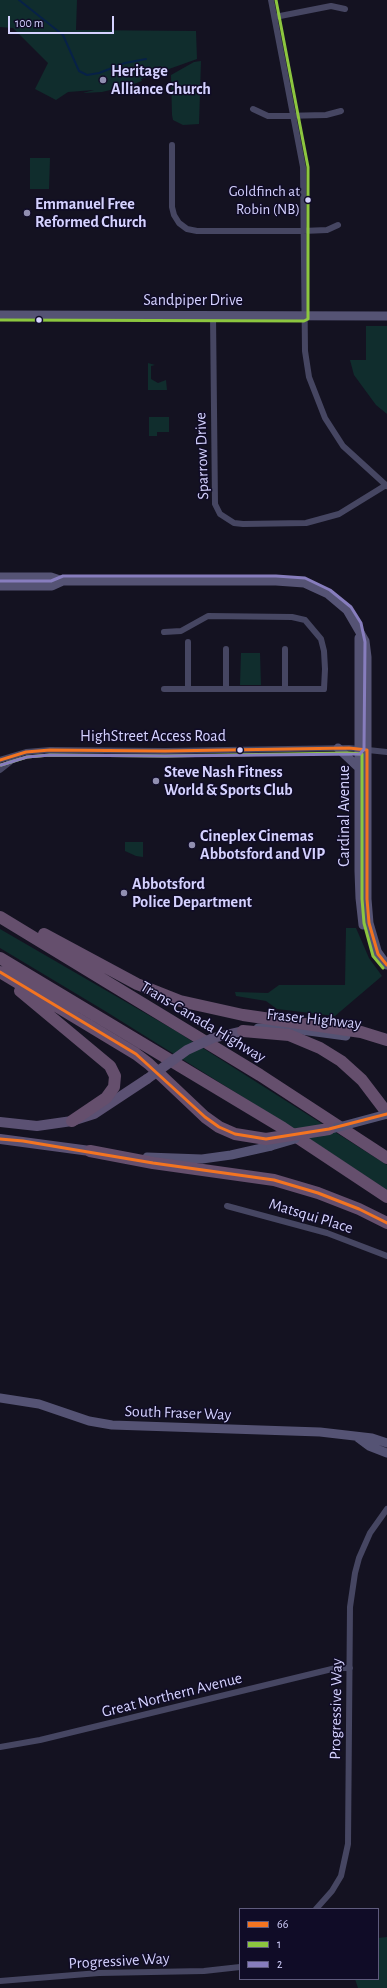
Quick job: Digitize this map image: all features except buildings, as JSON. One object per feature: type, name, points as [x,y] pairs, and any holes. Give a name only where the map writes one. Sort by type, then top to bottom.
[{"type":"highway","points":[[0,910],[137,984],[180,1001],[242,1015],[361,1032],[387,1041]]},
{"type":"highway","name":"Trans-Canada Highway","points":[[0,917],[260,1075],[387,1158]]},
{"type":"highway","points":[[0,958],[282,1128],[387,1197]]},
{"type":"highway","points":[[0,972],[136,1054],[149,1064],[205,1117],[219,1127],[235,1134],[269,1143],[329,1129]]},
{"type":"highway","points":[[0,976],[110,1066],[115,1076],[114,1087],[106,1098],[72,1121]]},
{"type":"highway","points":[[243,1030],[289,1035],[320,1048],[341,1061],[362,1080],[387,1114]]},
{"type":"highway","points":[[90,1151],[153,1163],[274,1180],[318,1193],[359,1209],[387,1223]]},
{"type":"main road","name":"Fraser Highway","points":[[0,1122],[37,1126],[72,1121],[94,1114],[147,1079],[176,1057],[199,1044],[213,1038],[243,1030]]},
{"type":"main road","points":[[0,1138],[90,1151]]},
{"type":"street","points":[[271,0],[303,167],[304,316],[305,351],[309,377],[325,418],[344,446],[386,486]]},
{"type":"street","points":[[275,17],[331,6],[345,9]]},
{"type":"street","points":[[253,109],[268,116],[326,115],[341,110]]},
{"type":"street","points":[[172,145],[172,207],[174,215],[179,223],[187,229],[197,231],[304,231],[327,230],[338,225]]},
{"type":"street","name":"Sandpiper Drive","points":[[0,315],[387,316]]},
{"type":"street","name":"Sparrow Drive","points":[[213,315],[215,504],[220,514],[234,523],[243,524],[306,523],[339,514],[386,486]]},
{"type":"street","name":"Cardinal Avenue","points":[[0,577],[51,577],[63,581],[276,581],[304,583],[328,594],[347,610],[356,625],[360,642],[367,899],[369,923],[378,954]]},
{"type":"street","name":"Cardinal Avenue","points":[[0,586],[52,586],[63,581]]},
{"type":"street","points":[[164,632],[181,631],[208,616],[292,617],[305,620],[322,639],[324,650],[324,689],[164,689]]},
{"type":"street","points":[[188,642],[188,689]]},
{"type":"street","points":[[226,649],[226,689]]},
{"type":"street","points":[[285,649],[286,689]]},
{"type":"street","points":[[338,748],[359,768]]},
{"type":"street","name":"HighStreet Access Road","points":[[0,760],[50,750],[165,751],[338,748],[387,752]]},
{"type":"street","name":"Cardinal Avenue","points":[[363,750],[359,768],[360,898],[363,923],[368,941],[387,965]]},
{"type":"street","name":"HighStreet Access Road","points":[[0,770],[19,755]]},
{"type":"street","name":"Fraser Highway","points":[[243,1030],[279,1027],[387,1041]]},
{"type":"street","points":[[329,1129],[387,1114]]},
{"type":"street","points":[[90,1151],[150,1157],[202,1159],[231,1155],[269,1143]]},
{"type":"street","name":"Matsqui Place","points":[[226,1206],[327,1233],[387,1256]]},
{"type":"street","name":"South Fraser Way","points":[[0,1399],[38,1404],[89,1421],[112,1425],[320,1432],[372,1438],[387,1443]]},
{"type":"street","name":"South Fraser Way","points":[[357,1437],[369,1446],[387,1453]]},
{"type":"street","name":"Progressive Way","points":[[317,1908],[332,1890],[341,1876],[348,1844],[350,1607],[355,1573],[370,1533],[387,1509]]},
{"type":"street","name":"Great Northern Avenue","points":[[0,1747],[40,1740],[336,1668],[350,1668]]},
{"type":"street","name":"Progressive Way","points":[[0,1981],[99,1973],[204,1971],[239,1967]]},
{"type":"green space","points":[[0,0],[77,0],[76,30],[196,31],[197,59],[141,79],[142,81],[131,85],[102,92],[83,93],[94,90],[68,92],[56,100],[35,89],[48,63],[13,28],[0,27]]},
{"type":"green space","points":[[201,61],[199,124],[183,125],[173,120],[171,75],[194,62]]},
{"type":"green space","points":[[30,158],[50,158],[49,189],[30,189]]},
{"type":"green space","points":[[366,326],[387,326],[387,414],[376,405],[354,375],[350,360],[366,360]]},
{"type":"green space","points":[[148,363],[155,365],[151,366],[151,379],[158,383],[166,380],[167,390],[148,390]]},
{"type":"green space","points":[[149,417],[169,417],[169,432],[157,432],[157,436],[149,436]]},
{"type":"green space","points":[[241,653],[260,653],[261,685],[240,685]]},
{"type":"green space","points":[[125,842],[143,842],[143,857],[136,856],[125,851]]},
{"type":"green space","points":[[346,928],[356,928],[369,958],[382,976],[335,1016],[277,1009],[266,1001],[236,996],[235,992],[268,993],[279,985],[345,985]]},
{"type":"green space","points":[[0,929],[176,1031],[387,1165],[387,1190],[291,1127],[105,1011],[0,948]]},
{"type":"green space","points":[[387,1937],[387,1988],[358,1988],[355,1980],[379,1980],[379,1938]]},
{"type":"waterway","points":[[19,0],[63,35],[79,71],[87,75],[99,73],[125,63],[146,59]]},
{"type":"transit line","name":"1","points":[[0,320],[304,321],[308,319],[308,167],[276,0]]},
{"type":"transit line","name":"2","points":[[0,581],[51,581],[63,576],[276,576],[305,578],[330,590],[351,607],[361,623],[365,642],[364,749],[360,754],[165,756],[50,755],[27,757],[1,765]]},
{"type":"transit line","name":"66","points":[[0,760],[26,752],[50,750],[165,751],[349,748],[367,750],[367,899],[369,923],[378,954],[387,965]]},
{"type":"transit line","name":"1","points":[[1,765],[27,757],[50,755],[165,756],[362,754],[362,899],[364,923],[373,956],[383,968]]},
{"type":"transit line","name":"66","points":[[0,972],[136,1054],[205,1117],[219,1127],[235,1134],[266,1139],[329,1129],[387,1114]]},
{"type":"transit line","name":"66","points":[[0,1139],[23,1141],[153,1163],[274,1180],[318,1193],[359,1209],[387,1223]]},
{"type":"place","name":"Heritage Alliance Church","points":[[103,80]]},
{"type":"place","name":"Goldfinch at Robin (NB)","points":[[308,200]]},
{"type":"place","name":"Emmanuel Free Reformed Church","points":[[27,213]]},
{"type":"place","name":"Steve Nash Fitness World & Sports Club","points":[[156,781]]},
{"type":"place","name":"Cineplex Cinemas Abbotsford and VIP","points":[[192,845]]},
{"type":"place","name":"Abbotsford Police Department","points":[[124,893]]}]
